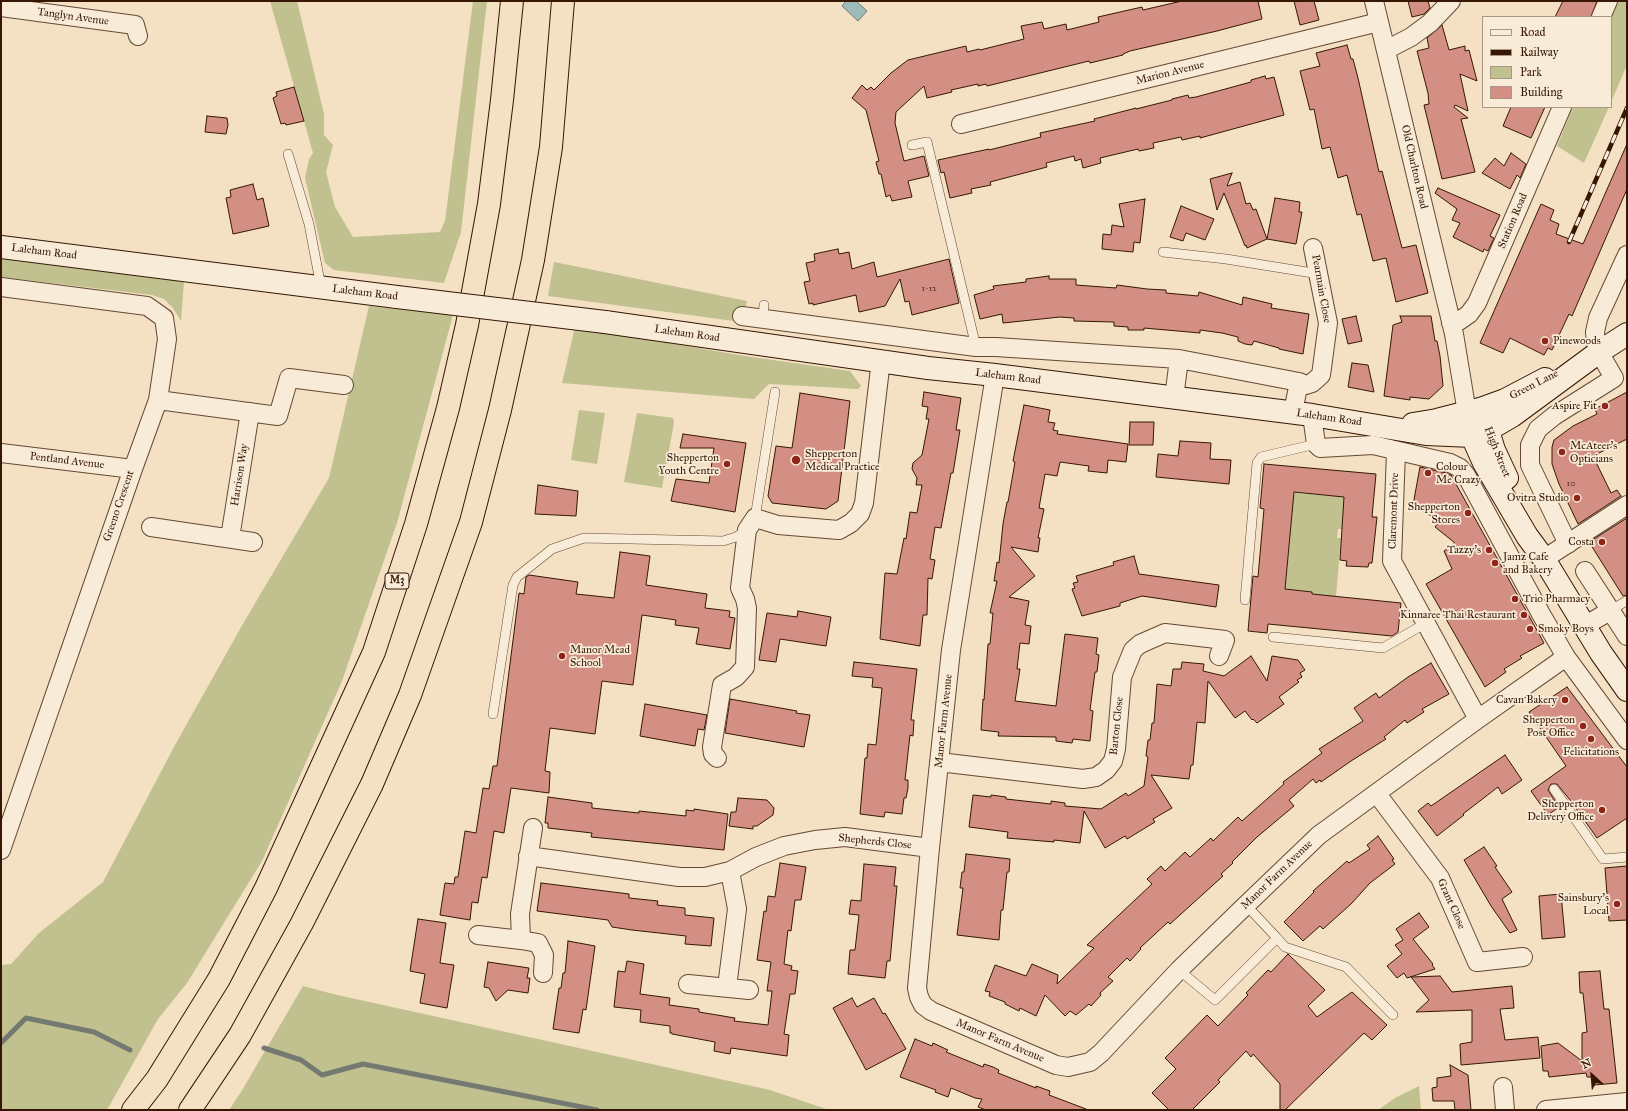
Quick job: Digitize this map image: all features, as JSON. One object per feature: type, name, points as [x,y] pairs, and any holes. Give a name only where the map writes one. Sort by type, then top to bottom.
[{"type":"highway","name":"M3","points":[[133,1110],[157,1079],[219,979],[266,888],[374,652],[416,524],[448,408],[467,325],[489,204],[502,100],[512,1]]},
{"type":"highway","points":[[190,1110],[244,1028],[302,923],[372,784],[410,695],[471,522],[500,410],[533,260],[551,147],[563,1]]},
{"type":"main road","name":"Laleham Road","points":[[1,247],[605,322],[881,360],[928,368],[995,375],[1302,414],[1372,424],[1426,434],[1480,433]]},
{"type":"main road","name":"Green Lane","points":[[1480,433],[1519,411],[1599,352],[1627,334]]},
{"type":"main road","name":"Green Lane","points":[[1473,411],[1504,400],[1599,352]]},
{"type":"main road","name":"Laleham Road","points":[[1372,424],[1418,424],[1473,411]]},
{"type":"main road","name":"High Street","points":[[1473,411],[1480,433],[1494,450],[1544,559],[1601,653],[1627,690]]},
{"type":"street","name":"Old Charlton Road","points":[[1374,1],[1473,411]]},
{"type":"street","points":[[1386,50],[1411,37],[1430,23],[1451,1]]},
{"type":"street","points":[[1601,16],[1608,1]]},
{"type":"street","name":"Tanglyn Avenue","points":[[1,8],[135,25],[138,36]]},
{"type":"street","name":"Marion Avenue","points":[[961,124],[1379,22]]},
{"type":"street","name":"Station Road","points":[[1452,328],[1469,314],[1477,303],[1562,108]]},
{"type":"street","name":"Pearmain Close","points":[[1299,382],[1306,385],[1312,383],[1321,375],[1328,323],[1313,248]]},
{"type":"street","points":[[1568,544],[1530,466],[1530,445],[1538,429],[1554,416],[1614,378],[1599,352],[1595,332],[1598,318],[1627,255]]},
{"type":"street","name":"Greeno Crescent","points":[[1,287],[147,306],[164,318],[167,339],[158,400],[132,468],[1,850]]},
{"type":"street","points":[[742,316],[764,311],[976,347],[1179,359],[1299,382],[1302,414],[1316,444],[1320,448],[1373,445],[1450,463],[1460,468],[1466,475],[1541,614],[1566,657],[1627,740]]},
{"type":"street","points":[[1174,398],[1179,359]]},
{"type":"street","points":[[717,758],[713,754],[712,747],[722,685],[736,677],[745,667],[747,608],[740,588],[751,524],[839,530],[851,523],[860,514],[864,502],[881,360]]},
{"type":"street","name":"Manor Farm Avenue","points":[[995,375],[951,650],[930,848],[917,988],[923,1005],[931,1011],[1056,1064],[1068,1067],[1090,1062],[1101,1053],[1179,970],[1319,835],[1566,657]]},
{"type":"street","points":[[158,400],[278,416],[289,378],[344,385]]},
{"type":"street","name":"Harrison Way","points":[[230,538],[250,412]]},
{"type":"street","name":"Claremont Drive","points":[[1396,451],[1392,561],[1478,719]]},
{"type":"street","name":"Pentland Avenue","points":[[1,453],[132,468]]},
{"type":"street","points":[[1544,559],[1627,505]]},
{"type":"street","points":[[151,527],[253,542]]},
{"type":"street","points":[[1585,571],[1627,636]]},
{"type":"street","points":[[1584,626],[1610,611]]},
{"type":"street","name":"Barton Close","points":[[939,762],[1083,778],[1096,777],[1106,770],[1113,761],[1122,677],[1133,650],[1140,644],[1165,633],[1225,640],[1219,656]]},
{"type":"street","name":"Grant Close","points":[[1376,794],[1440,878],[1477,962],[1523,957]]},
{"type":"street","points":[[521,940],[520,914],[533,828]]},
{"type":"street","name":"Shepherds Close","points":[[528,856],[679,877],[705,877],[730,871],[756,857],[784,846],[815,840],[845,837],[930,848]]},
{"type":"street","points":[[727,987],[737,909],[730,871]]},
{"type":"street","points":[[478,935],[538,943],[544,955],[543,973]]},
{"type":"street","points":[[688,984],[749,990]]},
{"type":"street","points":[[1503,1087],[1505,1110]]},
{"type":"street","points":[[1546,1110],[1627,1102]]},
{"type":"lane","points":[[912,145],[927,142],[976,347]]},
{"type":"lane","points":[[288,154],[309,224],[321,287]]},
{"type":"lane","points":[[1163,252],[1226,259],[1319,274]]},
{"type":"lane","points":[[493,714],[513,585],[517,577],[552,549],[584,538],[723,541],[736,537],[751,524],[775,392]]},
{"type":"lane","points":[[1245,600],[1257,463],[1262,457],[1316,444]]},
{"type":"lane","points":[[1610,611],[1626,601]]},
{"type":"lane","points":[[1273,637],[1383,648],[1426,623]]},
{"type":"lane","points":[[1554,789],[1602,859],[1627,857]]},
{"type":"lane","points":[[1246,904],[1285,947],[1346,967],[1394,1015]]},
{"type":"lane","points":[[1179,970],[1215,1000],[1277,938]]},
{"type":"green space","points":[[270,1],[297,1],[324,114],[324,135],[333,145],[326,172],[335,207],[353,237],[440,232],[445,221],[473,1],[487,1],[461,232],[444,283],[334,270],[325,263],[305,178],[309,159],[313,153]]},
{"type":"green space","points":[[1618,1],[1627,1],[1627,65],[1612,100],[1612,16]]},
{"type":"green space","points":[[1573,108],[1609,108],[1584,163],[1557,146]]},
{"type":"green space","points":[[1,259],[184,281],[181,321],[173,308],[164,299],[152,295],[1,277]]},
{"type":"green space","points":[[554,262],[747,301],[745,311],[734,321],[548,296]]},
{"type":"green space","points":[[369,306],[453,315],[397,523],[342,681],[262,861],[187,983],[158,1019],[107,1110],[1,1110],[1,965],[11,964],[39,933],[103,882],[175,745],[244,622],[329,478]]},
{"type":"green space","points":[[575,327],[745,356],[850,371],[861,386],[858,389],[769,384],[754,399],[562,383]]},
{"type":"green space","points":[[579,410],[605,413],[597,464],[571,460]]},
{"type":"green space","points":[[637,413],[673,418],[674,423],[662,488],[624,482]]},
{"type":"green space","points":[[1286,492],[1349,497],[1342,529],[1338,529],[1337,538],[1341,538],[1336,597],[1312,594],[1312,592],[1303,591],[1280,592],[1286,582],[1292,511]]},
{"type":"green space","points":[[303,986],[333,994],[770,1090],[829,1110],[229,1110]]},
{"type":"green space","points":[[1419,1086],[1421,1110],[1378,1110],[1395,1098]]},
{"type":"water","points":[[846,1],[856,1],[867,11],[858,21],[842,6]]},
{"type":"building","points":[[1182,1],[1258,1],[1262,19],[1130,51],[1123,55],[1090,63],[1089,61],[987,86],[986,84],[978,86],[978,84],[951,90],[952,92],[927,98],[924,86],[896,112],[895,123],[904,161],[924,156],[929,176],[908,181],[912,197],[892,201],[890,195],[886,197],[881,174],[879,174],[876,162],[879,161],[866,110],[852,98],[862,85],[867,90],[871,87],[874,90],[891,73],[908,60],[966,46],[967,52],[1024,39],[1021,26],[1042,22],[1044,29],[1066,24],[1067,30],[1099,22],[1098,17],[1142,7],[1143,10]]},
{"type":"building","points":[[1294,1],[1314,1],[1319,20],[1300,25]]},
{"type":"building","points":[[1408,1],[1428,1],[1430,8],[1424,14],[1412,17]]},
{"type":"building","points":[[1563,1],[1597,1],[1591,16],[1556,16]]},
{"type":"building","points":[[1442,25],[1449,50],[1465,46],[1465,51],[1469,50],[1477,81],[1460,74],[1468,111],[1455,105],[1454,107],[1468,118],[1461,119],[1475,172],[1442,179],[1424,105],[1429,104],[1428,93],[1417,51],[1429,48],[1427,38]]},
{"type":"building","points":[[1347,45],[1351,59],[1353,59],[1358,78],[1379,172],[1382,171],[1402,248],[1416,245],[1428,293],[1396,302],[1386,258],[1373,261],[1361,214],[1357,215],[1347,175],[1338,178],[1330,147],[1322,149],[1314,109],[1310,110],[1300,71],[1320,66],[1316,53]]},
{"type":"building","points":[[1265,76],[1266,79],[1274,77],[1284,115],[1200,138],[1200,136],[1182,140],[1181,137],[1153,143],[1154,148],[1139,151],[1138,149],[1100,158],[1101,163],[1083,168],[1081,159],[1075,161],[1074,156],[1046,163],[1047,167],[990,182],[991,185],[971,189],[972,193],[950,198],[944,172],[941,173],[938,160],[989,150],[1041,137],[1040,133],[1095,121],[1094,119],[1188,95],[1189,98],[1196,97],[1251,82],[1251,80]]},
{"type":"building","points":[[294,87],[304,121],[286,125],[285,123],[281,124],[273,98],[277,96],[276,92]]},
{"type":"building","points":[[1511,108],[1545,108],[1531,138],[1503,126]]},
{"type":"building","points":[[207,116],[227,118],[228,125],[226,134],[205,132]]},
{"type":"building","points":[[1627,144],[1627,189],[1572,316],[1569,314],[1552,350],[1548,348],[1544,355],[1510,338],[1503,353],[1480,343],[1541,204],[1554,210],[1550,220],[1559,224],[1556,234],[1583,244]]},
{"type":"building","points":[[1511,153],[1526,164],[1520,178],[1517,175],[1510,189],[1482,173],[1495,158],[1504,166]]},
{"type":"building","points":[[1232,173],[1227,186],[1240,182],[1246,204],[1250,203],[1253,210],[1256,209],[1267,239],[1247,248],[1224,193],[1217,210],[1210,179]]},
{"type":"building","points":[[253,184],[257,200],[263,198],[269,226],[233,234],[226,198],[231,197],[230,190]]},
{"type":"building","points":[[1438,188],[1500,215],[1490,236],[1494,238],[1488,251],[1484,249],[1483,252],[1453,237],[1460,223],[1452,220],[1457,209],[1435,193]]},
{"type":"building","points":[[1275,198],[1300,202],[1299,212],[1302,212],[1296,244],[1267,239]]},
{"type":"building","points":[[1145,199],[1140,243],[1134,242],[1133,252],[1102,249],[1103,234],[1111,235],[1112,225],[1124,227],[1119,204]]},
{"type":"building","points":[[1181,206],[1214,219],[1205,240],[1186,233],[1183,241],[1170,237]]},
{"type":"building","points":[[838,249],[839,254],[849,252],[852,269],[874,262],[877,277],[949,259],[959,303],[912,315],[909,301],[905,302],[900,279],[885,306],[859,312],[856,295],[813,305],[813,303],[809,304],[804,282],[810,281],[806,263],[815,261],[814,254]]},
{"type":"building","points":[[1049,276],[1049,279],[1076,279],[1076,285],[1116,288],[1117,285],[1166,290],[1166,293],[1198,296],[1199,292],[1242,305],[1243,297],[1272,304],[1271,308],[1309,314],[1303,354],[1279,349],[1254,341],[1252,345],[1245,344],[1238,341],[1238,337],[1200,330],[1200,333],[1144,328],[1144,330],[1128,330],[1128,327],[1114,326],[1114,322],[1074,321],[1074,318],[1060,317],[1003,323],[1002,314],[980,319],[974,295],[994,289],[993,286],[1026,282],[1026,279]]},
{"type":"building","points":[[1356,316],[1362,341],[1348,344],[1342,319]]},
{"type":"building","points":[[1400,316],[1431,316],[1435,341],[1437,341],[1440,356],[1443,386],[1429,399],[1410,397],[1410,400],[1384,396],[1393,325],[1402,322]]},
{"type":"building","points":[[1352,363],[1368,365],[1374,392],[1348,387]]},
{"type":"building","points":[[924,392],[961,398],[956,430],[960,430],[953,473],[951,473],[941,528],[935,527],[930,559],[935,560],[932,579],[928,578],[927,615],[923,615],[920,646],[880,639],[885,573],[897,574],[904,538],[906,539],[910,512],[917,513],[922,485],[916,485],[917,478],[912,469],[913,463],[922,455],[929,419],[926,419],[928,407],[922,406]]},
{"type":"building","points":[[1627,392],[1627,439],[1593,456],[1611,493],[1617,490],[1621,496],[1578,524],[1559,484],[1552,464],[1552,447],[1554,440],[1573,426],[1597,414],[1595,409]]},
{"type":"building","name":"Shepperton Medical Practice","points":[[800,393],[850,401],[838,501],[826,509],[772,503],[768,496],[776,446],[792,448]]},
{"type":"building","points":[[1024,405],[1050,410],[1048,422],[1055,423],[1053,430],[1058,431],[1057,434],[1128,444],[1126,462],[1108,460],[1107,473],[1088,471],[1089,466],[1060,462],[1057,476],[1045,474],[1039,508],[1044,509],[1038,538],[1040,538],[1038,552],[1011,547],[1035,576],[1009,597],[1029,601],[1025,625],[1031,626],[1029,644],[1020,643],[1017,669],[1020,669],[1015,701],[1056,706],[1065,634],[1098,638],[1096,654],[1099,655],[1097,672],[1095,672],[1090,710],[1093,711],[1090,741],[1073,739],[1072,743],[1056,741],[1056,737],[998,736],[999,732],[981,730],[988,644],[990,644],[993,613],[990,613],[997,581],[994,581],[997,562],[999,563],[1003,524]]},
{"type":"building","points":[[1130,422],[1154,422],[1153,445],[1129,445]]},
{"type":"building","name":"Shepperton Youth Centre","points":[[683,434],[746,443],[735,512],[671,501],[676,479],[709,483],[714,448],[680,448]]},
{"type":"building","points":[[1180,441],[1211,443],[1210,459],[1231,460],[1229,484],[1156,477],[1158,454],[1178,456]]},
{"type":"building","points":[[1264,464],[1376,474],[1372,517],[1377,517],[1372,563],[1369,563],[1368,567],[1346,566],[1347,561],[1340,560],[1344,497],[1294,492],[1285,589],[1312,592],[1312,594],[1401,603],[1398,632],[1392,636],[1268,624],[1267,633],[1248,631],[1253,576],[1258,577],[1264,509],[1260,508]]},
{"type":"building","points":[[1420,467],[1451,475],[1544,643],[1520,656],[1522,658],[1504,669],[1506,672],[1485,687],[1426,584],[1452,569],[1444,551],[1455,543],[1435,527],[1440,521],[1413,505]]},
{"type":"building","points":[[538,485],[578,491],[576,516],[535,514]]},
{"type":"building","points":[[1627,518],[1627,595],[1623,596],[1589,542]]},
{"type":"building","points":[[620,552],[650,556],[646,585],[707,594],[705,608],[730,611],[729,617],[735,618],[730,649],[696,644],[699,628],[675,625],[676,620],[642,615],[633,685],[602,681],[595,734],[550,728],[545,771],[550,772],[549,793],[511,788],[504,833],[494,831],[487,878],[482,877],[478,903],[472,902],[470,920],[440,915],[445,883],[454,884],[455,877],[458,877],[465,831],[476,833],[483,788],[489,789],[493,766],[497,766],[519,593],[524,594],[526,577],[529,575],[578,582],[576,594],[614,598]]},
{"type":"building","points":[[1134,556],[1139,574],[1219,585],[1216,607],[1142,596],[1120,603],[1120,606],[1082,616],[1072,589],[1075,588],[1073,583],[1078,582],[1076,576],[1114,565],[1113,562]]},
{"type":"building","points":[[798,611],[831,617],[826,646],[780,639],[776,662],[759,660],[767,613],[797,617]]},
{"type":"building","points":[[1251,656],[1267,681],[1272,656],[1298,660],[1305,670],[1300,673],[1302,677],[1297,680],[1299,682],[1279,697],[1284,704],[1257,723],[1253,719],[1252,720],[1245,711],[1235,718],[1208,681],[1205,723],[1197,722],[1193,765],[1191,765],[1189,779],[1151,775],[1172,808],[1153,819],[1155,822],[1127,839],[1125,836],[1105,848],[1084,811],[1080,843],[1054,840],[1054,842],[1007,838],[1008,832],[969,827],[973,795],[991,797],[991,795],[1006,797],[1006,799],[1051,804],[1051,801],[1065,803],[1065,806],[1101,809],[1126,793],[1128,796],[1144,786],[1148,757],[1146,756],[1148,740],[1150,740],[1152,723],[1154,723],[1157,684],[1171,686],[1173,669],[1181,669],[1182,662],[1204,664],[1203,671],[1224,676]]},
{"type":"building","points":[[854,662],[917,669],[911,720],[914,720],[913,736],[910,735],[905,780],[908,780],[908,788],[906,798],[904,798],[902,814],[885,812],[884,817],[860,814],[865,758],[867,758],[868,744],[876,745],[882,688],[872,687],[873,678],[852,676]]},
{"type":"building","points":[[1431,663],[1449,694],[1422,709],[1424,712],[1407,723],[1405,720],[1384,737],[1386,739],[1321,782],[1320,780],[1316,783],[1313,779],[1289,800],[1294,806],[1257,837],[1221,874],[1223,876],[1170,924],[1168,922],[1140,948],[1141,949],[1130,961],[1127,958],[1108,977],[1113,981],[1100,993],[1101,995],[1091,1006],[1089,1004],[1076,1015],[1070,1011],[1065,1016],[1045,995],[1036,1016],[1020,1008],[1019,1011],[1005,1004],[1005,1002],[989,996],[990,992],[985,991],[995,965],[1026,976],[1032,964],[1058,975],[1057,984],[1094,948],[1087,945],[1152,884],[1147,879],[1161,866],[1165,871],[1185,852],[1190,857],[1211,838],[1213,841],[1238,817],[1242,821],[1284,784],[1283,782],[1322,753],[1319,749],[1363,721],[1354,708],[1376,693],[1379,698],[1408,677]]},
{"type":"building","points":[[1567,687],[1627,767],[1627,818],[1597,838],[1557,784],[1551,784],[1548,790],[1559,807],[1548,815],[1531,791],[1566,766],[1529,712]]},
{"type":"building","points":[[730,699],[797,711],[796,713],[810,715],[804,747],[725,733]]},
{"type":"building","points":[[645,704],[707,715],[704,730],[698,729],[695,746],[640,736]]},
{"type":"building","points":[[1505,755],[1522,780],[1502,794],[1498,787],[1437,836],[1418,811],[1428,803],[1431,806]]},
{"type":"building","points":[[548,797],[592,803],[592,808],[639,813],[639,811],[686,816],[686,810],[694,811],[694,809],[728,814],[724,850],[591,837],[592,833],[548,828],[548,823],[545,823]]},
{"type":"building","points":[[738,798],[767,800],[774,808],[773,815],[757,826],[753,826],[753,829],[729,826],[731,812],[736,812]]},
{"type":"building","points":[[1378,836],[1394,859],[1392,860],[1395,864],[1370,883],[1351,904],[1323,929],[1320,926],[1303,941],[1284,922],[1314,892],[1313,891],[1347,861],[1349,863],[1370,849],[1367,845]]},
{"type":"building","points":[[1484,847],[1497,866],[1495,867],[1512,892],[1502,899],[1517,930],[1510,933],[1491,906],[1464,860]]},
{"type":"building","points":[[966,854],[1010,859],[1009,872],[1007,872],[1003,910],[1001,910],[999,940],[957,935],[963,888],[960,888]]},
{"type":"building","points":[[780,863],[806,867],[801,900],[795,900],[791,931],[788,930],[784,964],[792,966],[791,970],[798,971],[795,994],[790,994],[784,1034],[789,1035],[787,1056],[731,1048],[730,1054],[714,1051],[715,1042],[672,1034],[670,1033],[670,1026],[640,1022],[641,1010],[614,1007],[618,971],[625,972],[627,961],[644,964],[640,994],[670,998],[669,1005],[699,1009],[699,1012],[735,1018],[734,1021],[768,1025],[772,991],[767,991],[771,962],[757,960],[764,911],[766,912],[768,896],[775,897]]},
{"type":"building","points":[[864,864],[896,867],[894,886],[897,886],[890,961],[887,961],[885,978],[848,974],[850,950],[855,950],[859,915],[849,914],[851,900],[861,901]]},
{"type":"building","name":"Sainsbury's Local","points":[[1627,866],[1627,920],[1609,921],[1605,868]]},
{"type":"building","points":[[541,883],[629,894],[629,898],[658,901],[657,905],[685,908],[685,915],[714,918],[711,946],[685,944],[686,936],[612,927],[608,920],[537,911]]},
{"type":"building","points":[[1561,894],[1565,937],[1542,939],[1539,896]]},
{"type":"building","points":[[1419,913],[1429,927],[1413,939],[1433,964],[1432,965],[1435,969],[1407,978],[1404,973],[1397,978],[1387,966],[1402,954],[1395,945],[1403,940],[1396,929]]},
{"type":"building","points":[[418,919],[446,923],[440,963],[454,965],[447,1008],[420,1003],[425,974],[410,971]]},
{"type":"building","points":[[568,941],[595,946],[586,1010],[583,1009],[579,1033],[553,1029],[559,988],[561,988],[563,973],[565,973]]},
{"type":"building","points":[[1288,954],[1325,990],[1308,1006],[1317,1017],[1352,992],[1387,1025],[1372,1040],[1364,1033],[1285,1110],[1280,1110],[1280,1084],[1253,1054],[1251,1057],[1246,1051],[1218,1080],[1220,1082],[1192,1110],[1169,1110],[1152,1093],[1176,1069],[1165,1058],[1207,1015],[1218,1026],[1248,995],[1246,993],[1268,970],[1271,972]]},
{"type":"building","points":[[488,962],[529,968],[527,978],[530,978],[528,993],[508,990],[496,1001],[489,988],[484,987]]},
{"type":"building","points":[[1600,971],[1604,1009],[1609,1009],[1617,1083],[1594,1085],[1593,1077],[1587,1077],[1586,1073],[1549,1077],[1548,1071],[1543,1071],[1541,1046],[1558,1043],[1582,1061],[1582,1033],[1587,1032],[1583,993],[1580,993],[1579,972]]},
{"type":"building","points":[[1440,976],[1452,992],[1512,986],[1514,1008],[1500,1009],[1505,1040],[1538,1037],[1540,1058],[1461,1065],[1460,1044],[1472,1042],[1472,1010],[1416,1012],[1429,1000],[1411,977]]},
{"type":"building","points":[[852,998],[857,1007],[874,998],[883,1014],[885,1013],[906,1049],[866,1070],[833,1008]]},
{"type":"building","points":[[915,1039],[932,1046],[933,1043],[948,1050],[946,1052],[983,1067],[984,1064],[993,1067],[999,1070],[998,1073],[1036,1088],[1036,1086],[1050,1091],[1049,1095],[1086,1110],[986,1110],[978,1107],[982,1099],[975,1098],[951,1088],[948,1097],[935,1092],[936,1090],[900,1077]]},
{"type":"building","points":[[1450,1065],[1468,1075],[1471,1110],[1455,1110],[1454,1101],[1433,1101],[1432,1088],[1437,1087],[1437,1078],[1451,1076]]},
{"type":"waterway","points":[[1,1043],[26,1018],[94,1032],[130,1050]]},
{"type":"waterway","points":[[264,1048],[301,1060],[322,1075],[363,1064],[597,1110]]},
{"type":"railway","points":[[1569,242],[1627,108]]},
{"type":"place","name":"Pinewoods","points":[[1545,341]]},
{"type":"place","name":"Aspire Fit","points":[[1605,406]]},
{"type":"place","name":"McAteer's Opticians","points":[[1562,452]]},
{"type":"place","name":"Shepperton Medical Practice","points":[[796,460]]},
{"type":"place","name":"Shepperton Youth Centre","points":[[727,464]]},
{"type":"place","name":"Colour Me Crazy","points":[[1428,473]]},
{"type":"place","name":"Ovitra Studio","points":[[1577,498]]},
{"type":"place","name":"Shepperton Stores","points":[[1468,513]]},
{"type":"place","name":"Costa","points":[[1602,542]]},
{"type":"place","name":"Tazzy's","points":[[1489,550]]},
{"type":"place","name":"Jamz Cafe and Bakery","points":[[1495,563]]},
{"type":"place","name":"Trio Pharmacy","points":[[1515,599]]},
{"type":"place","name":"Kinnaree Thai Restaurant","points":[[1524,615]]},
{"type":"place","name":"Smoky Boys","points":[[1530,629]]},
{"type":"place","name":"Manor Mead School","points":[[562,656]]},
{"type":"place","name":"Cavan Bakery","points":[[1565,700]]},
{"type":"place","name":"Shepperton Post Office","points":[[1583,726]]},
{"type":"place","name":"Felicitations","points":[[1591,739]]},
{"type":"place","name":"Shepperton Delivery Office","points":[[1602,810]]},
{"type":"place","name":"Sainsbury's Local","points":[[1617,904]]}]
